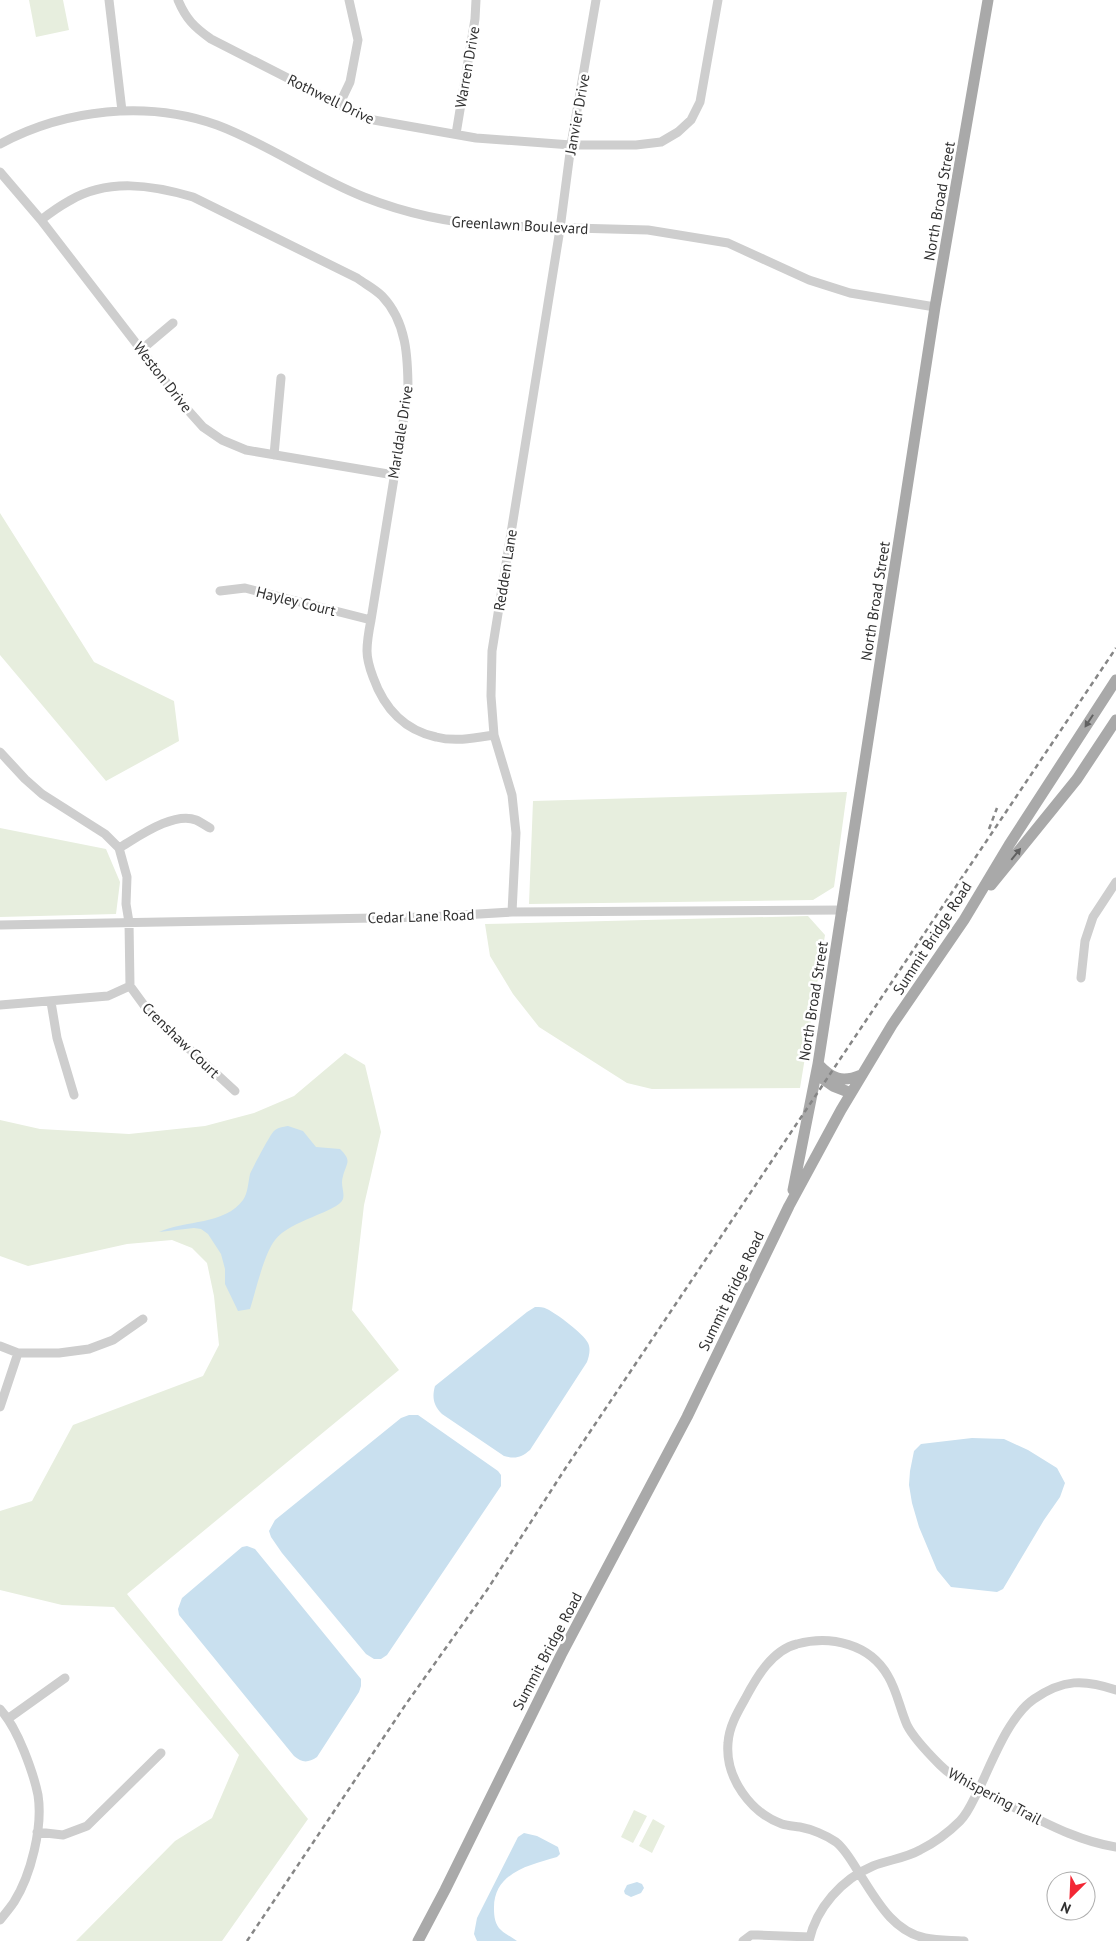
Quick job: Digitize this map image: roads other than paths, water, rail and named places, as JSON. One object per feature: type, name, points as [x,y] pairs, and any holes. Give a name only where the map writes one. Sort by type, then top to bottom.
[{"type":"main road","name":"North Broad Street","points":[[789,1206],[802,1152],[817,1069],[935,307],[988,0]]},
{"type":"main road","name":"Summit Bridge Road","points":[[418,1941],[446,1890],[561,1655],[687,1417],[789,1206],[851,1093],[892,1025],[964,920],[1009,845],[1116,680]]},
{"type":"main road","points":[[964,920],[1077,779],[1116,720]]},
{"type":"main road","points":[[817,1069],[839,1079],[851,1079],[861,1075]]},
{"type":"main road","points":[[817,1069],[833,1086],[851,1093]]},
{"type":"street","points":[[109,0],[122,111]]},
{"type":"street","name":"Rothwell Drive","points":[[178,0],[185,16],[197,29],[211,39],[368,119],[476,138],[571,145],[636,146],[661,142],[678,132],[690,120],[700,102],[718,0]]},
{"type":"street","points":[[339,105],[350,82],[358,40],[349,0]]},
{"type":"street","name":"Warren Drive","points":[[456,134],[475,19],[476,0]]},
{"type":"street","name":"Janvier Drive","points":[[560,229],[571,145],[596,0]]},
{"type":"street","name":"Greenlawn Boulevard","points":[[0,144],[58,121],[92,114],[122,111],[175,114],[217,126],[344,188],[408,212],[474,225],[560,229],[648,230],[728,243],[809,280],[850,294],[935,307]]},
{"type":"street","name":"Weston Drive","points":[[0,172],[41,220],[186,408],[203,426],[222,440],[246,450],[394,475]]},
{"type":"street","name":"Marldale Drive","points":[[41,220],[70,200],[93,191],[117,186],[143,186],[168,190],[193,197],[357,278],[381,296],[397,316],[402,332],[408,362],[408,392],[371,620],[367,651],[370,670],[378,692],[391,713],[413,730],[437,738],[458,739],[494,735]]},
{"type":"street","name":"Redden Lane","points":[[512,912],[516,833],[512,796],[494,735],[490,696],[492,652],[560,229]]},
{"type":"street","points":[[141,350],[173,323]]},
{"type":"street","points":[[274,455],[281,378]]},
{"type":"street","name":"Hayley Court","points":[[220,591],[244,588],[371,620]]},
{"type":"street","points":[[0,752],[42,794],[105,834],[119,848],[127,877],[126,904],[129,922],[130,986],[108,996],[0,1006]]},
{"type":"street","points":[[119,848],[157,826],[177,820],[195,819],[210,828]]},
{"type":"street","points":[[1081,978],[1085,941],[1093,917],[1116,882]]},
{"type":"street","points":[[1108,896],[1116,901]]},
{"type":"street","name":"Cedar Lane Road","points":[[0,925],[430,917],[512,912],[843,910]]},
{"type":"street","name":"Crenshaw Court","points":[[130,986],[149,1012],[235,1091]]},
{"type":"street","points":[[51,1002],[57,1038],[74,1095]]},
{"type":"street","points":[[0,1346],[18,1353],[59,1353],[89,1349],[113,1340],[144,1319]]},
{"type":"street","points":[[0,1407],[18,1353]]},
{"type":"street","name":"Whispering Trail","points":[[964,1941],[923,1938],[910,1932],[886,1914],[836,1842],[818,1832],[802,1827],[784,1825],[762,1814],[748,1800],[738,1785],[731,1766],[728,1744],[733,1722],[759,1675],[774,1657],[795,1644],[819,1640],[839,1641],[861,1649],[880,1665],[889,1677],[908,1726],[925,1749],[941,1766],[978,1790],[1058,1830],[1116,1847]]},
{"type":"street","points":[[9,1718],[65,1678]]},
{"type":"street","points":[[743,1941],[751,1936],[758,1935],[809,1939],[818,1918],[829,1900],[844,1884],[873,1866],[919,1851],[960,1821],[970,1808],[1012,1725],[1032,1700],[1060,1685],[1078,1682],[1098,1684],[1116,1690]]},
{"type":"street","points":[[0,1709],[9,1718],[21,1742],[32,1770],[38,1797],[37,1832],[28,1872],[14,1902],[0,1920]]},
{"type":"street","points":[[37,1832],[63,1835],[87,1826],[161,1754]]},
{"type":"water","points":[[288,1126],[303,1131],[316,1147],[340,1149],[344,1153],[348,1162],[342,1179],[343,1199],[332,1208],[291,1227],[275,1240],[264,1263],[250,1309],[238,1311],[225,1284],[225,1269],[221,1254],[208,1234],[201,1229],[194,1228],[159,1232],[215,1218],[235,1208],[245,1197],[250,1174],[272,1133],[281,1127]]},
{"type":"water","points":[[535,1307],[547,1309],[575,1329],[588,1343],[589,1355],[587,1362],[530,1450],[524,1455],[515,1458],[508,1457],[442,1414],[435,1404],[434,1390],[435,1386]]},
{"type":"water","points":[[409,1415],[418,1415],[498,1471],[501,1475],[501,1486],[387,1655],[381,1659],[374,1659],[366,1654],[282,1553],[269,1531],[275,1520],[401,1418]]},
{"type":"water","points":[[972,1438],[1004,1439],[1028,1450],[1057,1468],[1065,1483],[1060,1497],[1003,1589],[997,1592],[951,1587],[937,1570],[919,1527],[909,1485],[914,1451],[921,1444]]},
{"type":"water","points":[[247,1546],[255,1549],[361,1679],[359,1692],[317,1757],[311,1760],[302,1761],[294,1756],[179,1615],[178,1609],[182,1598],[242,1547]]},
{"type":"water","points":[[524,1833],[537,1836],[558,1847],[560,1854],[557,1857],[524,1867],[506,1879],[499,1887],[495,1897],[494,1909],[497,1926],[517,1941],[477,1941],[474,1934],[477,1918],[518,1837]]},
{"type":"water","points":[[637,1882],[642,1884],[644,1888],[641,1893],[631,1897],[625,1894],[624,1891],[627,1885]]},
{"type":"railway","points":[[247,1941],[406,1704],[487,1590],[565,1469],[1116,648]]},
{"type":"railway","points":[[989,829],[997,808]]}]
